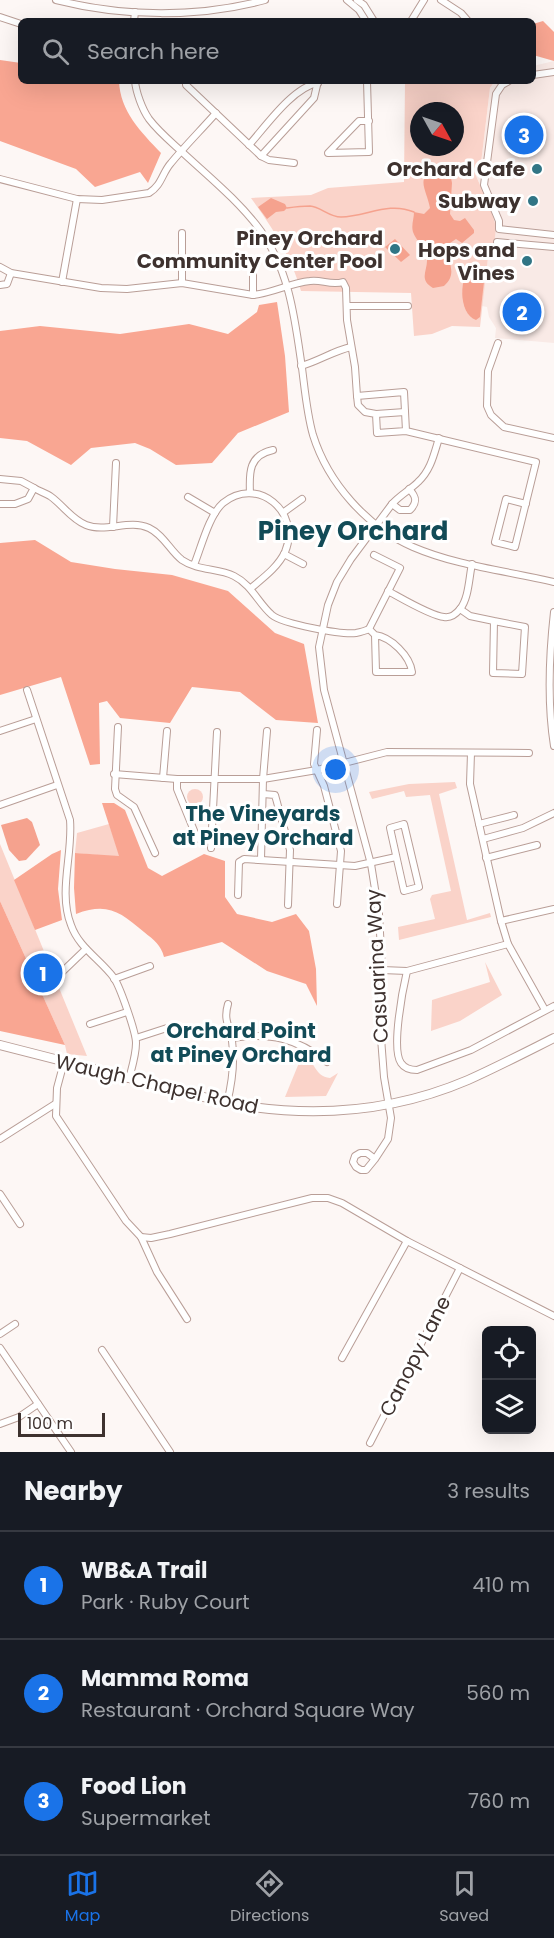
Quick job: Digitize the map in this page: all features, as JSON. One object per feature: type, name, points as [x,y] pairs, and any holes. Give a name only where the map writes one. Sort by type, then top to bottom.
[{"type":"main road","name":"Waugh Chapel Road","points":[[0,1045],[227,1103],[258,1109],[294,1112],[339,1111],[389,1105],[425,1095],[467,1080],[554,1038]]},
{"type":"street","points":[[56,0],[84,7],[135,12],[209,10],[265,0]]},
{"type":"street","points":[[346,0],[359,10],[364,18]]},
{"type":"street","points":[[357,0],[364,5],[372,18]]},
{"type":"street","points":[[413,18],[424,0]]},
{"type":"street","points":[[441,0],[465,18]]},
{"type":"street","points":[[134,18],[135,12]]},
{"type":"street","points":[[0,17],[18,23]]},
{"type":"street","points":[[536,75],[554,72]]},
{"type":"street","points":[[136,84],[148,118],[246,213],[261,232],[278,262],[294,309],[307,409],[313,436],[338,486],[376,524],[412,547],[441,557],[554,582]]},
{"type":"street","points":[[186,84],[261,156],[269,160],[294,163]]},
{"type":"street","points":[[249,145],[297,92],[311,84]]},
{"type":"street","points":[[261,156],[314,98],[318,84]]},
{"type":"street","points":[[367,84],[369,121],[369,152],[328,153],[359,121],[369,121]]},
{"type":"street","points":[[504,84],[496,94],[484,186],[499,222],[499,229],[554,235]]},
{"type":"street","points":[[0,179],[76,199],[102,200],[149,193],[162,181],[168,166],[216,113]]},
{"type":"street","points":[[62,282],[76,199]]},
{"type":"street","points":[[182,234],[182,283]]},
{"type":"street","points":[[497,242],[554,247]]},
{"type":"street","points":[[253,260],[253,295]]},
{"type":"street","points":[[0,267],[11,273],[101,288],[128,289],[182,283],[253,295],[311,280],[336,285],[343,282],[346,288],[358,405],[366,412],[376,414],[405,412]]},
{"type":"street","points":[[0,285],[7,284],[11,273]]},
{"type":"street","points":[[347,306],[408,306]]},
{"type":"street","points":[[498,343],[488,371],[488,406],[491,415],[504,427],[553,438],[554,430]]},
{"type":"street","points":[[301,366],[322,359],[337,350],[351,347]]},
{"type":"street","points":[[357,396],[404,392],[406,431]]},
{"type":"street","points":[[376,414],[377,433],[406,431],[536,462],[526,504],[515,548],[495,542],[506,499],[526,504]]},
{"type":"street","name":"Casuarina Way","points":[[375,1159],[388,1139],[391,1118],[384,1077],[380,1025],[382,970],[379,914],[371,864],[324,690],[319,647],[328,605],[337,582],[392,504],[426,472],[432,462],[438,438]]},
{"type":"street","points":[[250,493],[249,475],[253,462],[264,452],[273,450]]},
{"type":"street","points":[[113,527],[116,463]]},
{"type":"street","points":[[0,479],[21,481],[51,497],[73,517],[86,525],[98,528],[137,525],[149,528],[161,536],[181,559],[236,577],[251,588],[275,618],[322,629],[354,633],[369,629],[400,568],[374,555]]},
{"type":"street","points":[[0,504],[15,504],[28,499],[34,488]]},
{"type":"street","points":[[392,504],[400,510],[410,510],[416,500],[415,495],[409,489]]},
{"type":"street","points":[[194,565],[215,513],[223,503],[237,495],[250,493],[270,500],[284,512],[289,540],[284,554],[270,572],[251,588]]},
{"type":"street","points":[[188,497],[215,513]]},
{"type":"street","points":[[284,512],[302,499]]},
{"type":"street","points":[[284,554],[303,564]]},
{"type":"street","points":[[388,591],[445,618],[453,616],[465,599],[472,564]]},
{"type":"street","points":[[460,609],[470,616],[525,627],[522,674],[493,673],[494,621]]},
{"type":"street","points":[[554,612],[549,665],[554,746]]},
{"type":"street","points":[[369,629],[375,635],[392,641],[411,665],[412,672],[376,672],[375,635]]},
{"type":"street","points":[[27,690],[70,820],[66,894],[70,924],[77,938],[114,979],[127,1012],[135,1038],[135,1054],[129,1079]]},
{"type":"street","points":[[0,731],[36,719]]},
{"type":"street","points":[[118,728],[114,774],[117,795],[134,807],[154,853]]},
{"type":"street","points":[[317,730],[314,764],[324,786],[341,851],[337,904]]},
{"type":"street","points":[[164,778],[167,731]]},
{"type":"street","points":[[261,859],[267,731]]},
{"type":"street","points":[[177,779],[177,789],[197,838],[211,845],[217,732]]},
{"type":"street","points":[[114,774],[177,779],[263,779],[317,770],[387,752],[530,753]]},
{"type":"street","points":[[471,753],[471,784],[501,921],[508,944],[545,1010]]},
{"type":"street","points":[[0,805],[57,785]]},
{"type":"street","points":[[263,794],[275,795],[290,850],[288,905]]},
{"type":"street","points":[[483,839],[524,828],[554,813]]},
{"type":"street","points":[[479,824],[514,815]]},
{"type":"street","points":[[404,824],[419,888],[404,891],[396,857],[390,828],[404,824]]},
{"type":"street","points":[[486,858],[537,846]]},
{"type":"street","points":[[238,895],[239,862],[244,859],[356,866],[396,857]]},
{"type":"street","points":[[501,921],[554,909]]},
{"type":"street","points":[[382,970],[407,971],[508,944]]},
{"type":"street","points":[[61,973],[86,949]]},
{"type":"street","points":[[114,979],[150,966]]},
{"type":"street","points":[[407,971],[400,999],[398,1057],[405,1067],[411,1070],[417,1070],[471,1050],[554,1006]]},
{"type":"street","points":[[227,1103],[233,1069],[232,1038],[226,1022],[228,1004]]},
{"type":"street","points":[[90,1024],[127,1012]]},
{"type":"street","points":[[135,1038],[170,1027]]},
{"type":"street","points":[[232,1038],[250,1035],[282,1038],[298,1043],[327,1062]]},
{"type":"street","points":[[64,1062],[57,1088],[56,1116],[126,1221],[141,1237],[157,1272],[187,1319]]},
{"type":"street","points":[[0,1139],[55,1104]]},
{"type":"street","points":[[0,1194],[20,1224]]},
{"type":"street","points":[[141,1237],[151,1238],[170,1234],[312,1198],[335,1200],[407,1241],[554,1316]]},
{"type":"street","points":[[342,1358],[407,1241]]},
{"type":"street","name":"Canopy Lane","points":[[370,1443],[460,1268]]},
{"type":"street","points":[[0,1334],[15,1324]]},
{"type":"street","points":[[0,1348],[71,1452]]},
{"type":"street","points":[[102,1350],[170,1452]]},
{"type":"street","points":[[0,1424],[19,1418],[38,1404]]},
{"type":"shaded area","points":[[543,21],[554,32],[554,61],[536,56],[536,23]]},
{"type":"shaded area","points":[[0,60],[18,63],[18,84],[119,84],[127,111],[139,129],[161,153],[148,183],[140,172],[95,187],[76,169],[0,141]]},
{"type":"shaded area","points":[[554,61],[554,343],[495,338],[496,328],[489,317],[487,307],[482,306],[488,256],[493,257],[491,210],[473,169],[481,163],[490,88],[493,84],[536,84],[536,65]]},
{"type":"shaded area","points":[[405,84],[493,84],[490,88],[481,163],[473,169],[496,227],[493,257],[488,257],[480,327],[452,326],[432,334],[414,336],[411,293],[301,291],[280,242],[251,198],[311,195],[328,188],[404,182]]},
{"type":"shaded area","points":[[441,170],[451,178],[450,214],[454,220],[460,221],[465,218],[474,233],[462,243],[456,239],[450,243],[448,254],[451,275],[444,286],[433,288],[428,285],[425,278],[427,258],[414,235],[412,224],[414,212],[424,214],[430,208],[424,179],[432,172]]},
{"type":"shaded area","points":[[271,198],[285,204],[287,208],[267,219],[258,207]]},
{"type":"shaded area","name":"Piney Orchard Community Center Pool","points":[[395,239],[410,255],[401,262],[385,247]]},
{"type":"shaded area","points":[[474,265],[481,267],[485,273],[480,317],[476,320],[466,310],[462,294],[465,277]]},
{"type":"shaded area","points":[[277,302],[285,356],[289,412],[238,433],[212,463],[176,465],[150,449],[135,443],[91,448],[71,465],[27,441],[0,438],[0,331],[40,326],[120,334],[189,324],[228,334],[257,312],[259,305]]},
{"type":"shaded area","points":[[35,540],[71,562],[172,575],[228,591],[275,633],[304,644],[318,723],[276,720],[240,692],[192,687],[170,723],[120,718],[107,701],[99,703],[100,764],[90,765],[61,677],[0,695],[0,543]]},
{"type":"shaded area","points":[[455,782],[457,788],[439,794],[467,920],[490,913],[491,917],[399,940],[398,927],[435,919],[430,899],[432,895],[451,891],[430,795],[406,797],[404,791],[372,799],[369,792],[409,784]]},
{"type":"shaded area","points":[[195,789],[201,791],[203,797],[201,803],[195,805],[189,803],[187,797],[189,791]]},
{"type":"shaded area","points":[[102,803],[114,803],[125,810],[148,868],[162,876],[204,854],[225,861],[225,897],[237,914],[272,922],[296,914],[309,931],[316,969],[317,1006],[306,984],[267,971],[222,942],[164,957],[154,940],[120,914],[97,909],[76,914],[75,853],[119,856]]},
{"type":"shaded area","points":[[27,818],[32,822],[40,845],[26,860],[19,861],[9,850],[1,825]]},
{"type":"shaded area","points":[[109,824],[120,857],[75,853],[77,833]]},
{"type":"shaded area","points":[[0,844],[87,1056],[67,1054],[0,901]]},
{"type":"shaded area","points":[[61,850],[58,889],[62,920],[35,930],[14,880]]},
{"type":"shaded area","points":[[0,901],[65,1045],[0,1031]]},
{"type":"shaded area","points":[[485,962],[502,995],[460,1021],[431,1031],[432,1000],[490,982]]},
{"type":"shaded area","points":[[303,1053],[325,1077],[330,1078],[338,1073],[326,1096],[285,1097]]},
{"type":"waterway","points":[[287,208],[310,206],[341,217],[395,208],[414,212]]},
{"type":"place","name":"Food Lion","points":[[524,135]]},
{"type":"place","name":"Orchard Cafe","points":[[537,169]]},
{"type":"place","name":"Subway","points":[[533,201]]},
{"type":"place","name":"Piney Orchard Community Center Pool","points":[[395,249]]},
{"type":"place","name":"Hops and Vines","points":[[527,261]]},
{"type":"place","name":"Mamma Roma","points":[[522,312]]},
{"type":"place","name":"WB&A Trail","points":[[43,973]]},
{"type":"district","name":"Piney Orchard","points":[[353,531]]},
{"type":"district","name":"The Vineyards at Piney Orchard","points":[[263,825]]},
{"type":"district","name":"Orchard Point at Piney Orchard","points":[[241,1042]]}]
